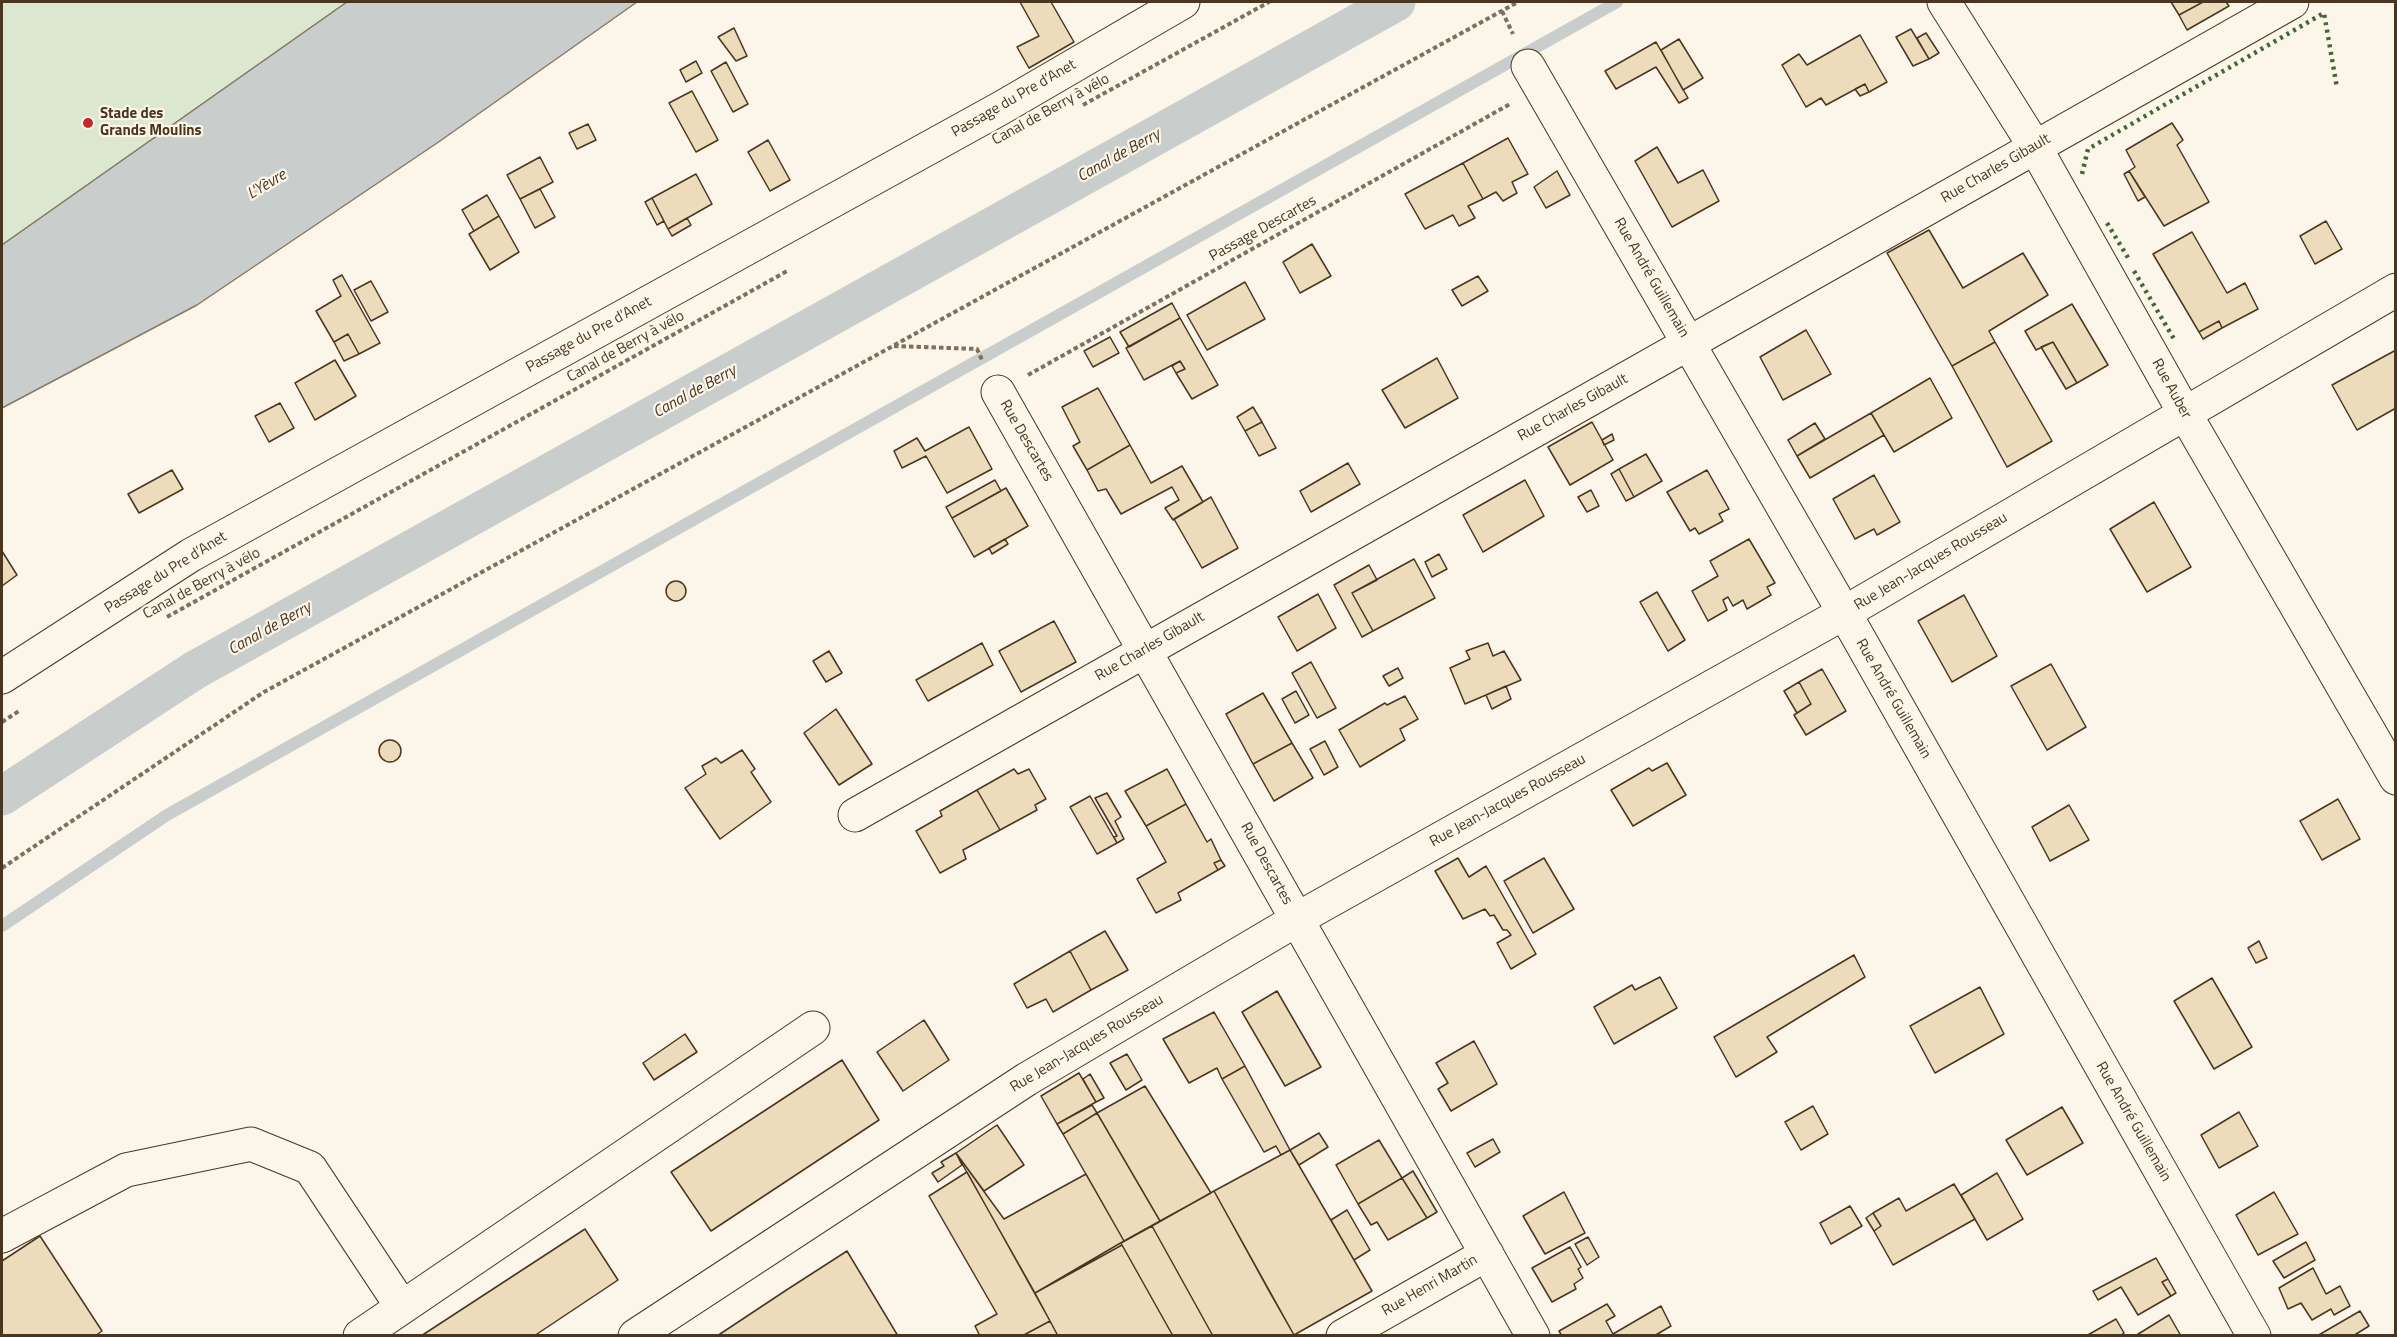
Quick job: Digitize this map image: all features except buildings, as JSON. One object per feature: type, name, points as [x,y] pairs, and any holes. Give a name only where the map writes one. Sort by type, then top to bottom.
[{"type":"street","name":"Passage du Pre d’Anet","points":[[2,677],[191,555],[1001,108],[1183,2]]},
{"type":"street","name":"Rue Auber","points":[[1944,2],[2035,147],[2184,412],[2396,778]]},
{"type":"street","name":"Rue Charles Gibault","points":[[855,815],[2292,2]]},
{"type":"street","name":"Rue André Guillemain","points":[[1528,64],[1844,613],[2254,1335]]},
{"type":"street","name":"Rue Jean-Jacques Rousseau","points":[[635,1335],[1027,1078],[1298,919],[1844,613],[2396,290]]},
{"type":"street","name":"Rue Descartes","points":[[998,392],[1533,1335]]},
{"type":"street","points":[[360,1335],[813,1028]]},
{"type":"street","points":[[2,1236],[126,1170],[251,1144],[310,1168],[402,1307]]},
{"type":"street","name":"Rue Henri Martin","points":[[1342,1335],[1487,1254]]},
{"type":"path","name":"Canal de Berry à vélo","points":[[1082,106],[1269,2]]},
{"type":"path","points":[[2,868],[264,692],[1518,2]]},
{"type":"path","points":[[1502,11],[1528,64]]},
{"type":"path","name":"Passage Descartes","points":[[998,392],[1528,64]]},
{"type":"path","name":"Canal de Berry à vélo","points":[[159,621],[790,269]]},
{"type":"path","points":[[894,346],[977,350]]},
{"type":"path","points":[[2,722],[21,709]]},
{"type":"green space","name":"Stade des Grands Moulins","points":[[2,2],[347,2],[2,245]]},
{"type":"water","name":"L'Yèvre","points":[[347,2],[637,2],[440,141],[197,305],[2,408],[2,245]]},
{"type":"waterway","name":"Canal de Berry","points":[[2,796],[195,670],[1396,2]]},
{"type":"waterway","points":[[2,926],[167,815],[1617,2]]},
{"type":"hedge","points":[[2082,174],[2088,149],[2324,13],[2337,88]]},
{"type":"hedge","points":[[2107,223],[2130,261]]},
{"type":"hedge","points":[[2134,271],[2174,339]]},
{"type":"place","name":"Stade des Grands Moulins","points":[[88,123]]}]
